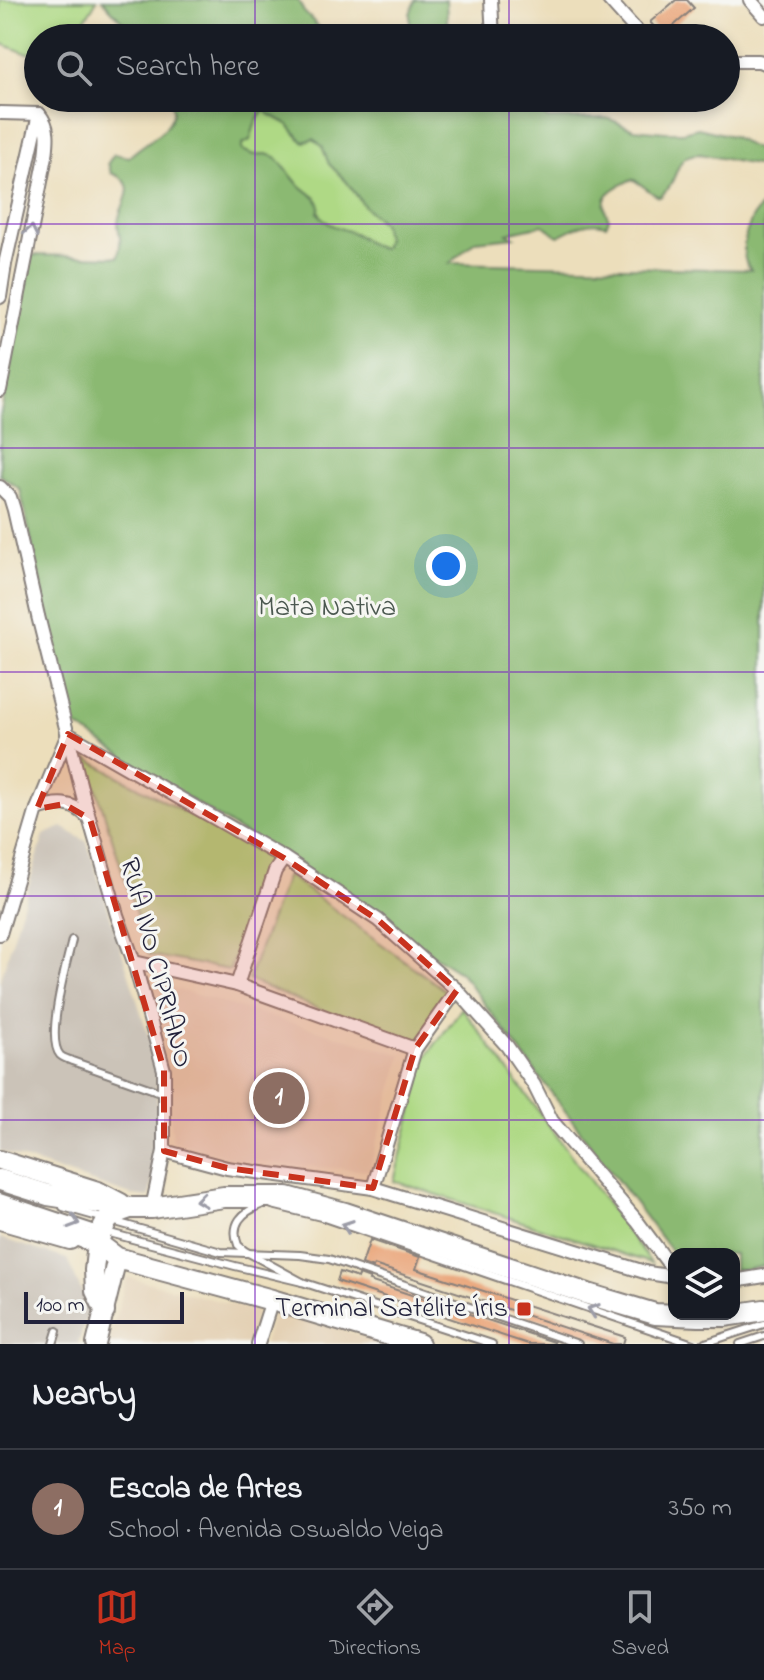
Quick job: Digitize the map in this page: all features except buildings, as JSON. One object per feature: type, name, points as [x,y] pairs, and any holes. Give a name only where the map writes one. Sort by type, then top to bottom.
[{"type":"main road","points":[[0,1180],[48,1195],[142,1208]]},
{"type":"main road","points":[[99,1234],[112,1214],[142,1208],[224,1197],[287,1197],[655,1314],[725,1316],[764,1310]]},
{"type":"main road","points":[[0,1208],[99,1234],[117,1258],[419,1344]]},
{"type":"street","points":[[491,0],[492,24]]},
{"type":"street","points":[[609,0],[630,24]]},
{"type":"street","points":[[750,0],[764,16]]},
{"type":"street","points":[[740,60],[762,59]]},
{"type":"street","points":[[0,113],[39,114],[46,122],[48,136],[0,390]]},
{"type":"street","points":[[0,297],[2,264],[39,114]]},
{"type":"street","points":[[2,264],[23,270]]},
{"type":"street","name":"RUA IVO CIPRIANO","points":[[0,487],[10,497],[14,510],[90,819],[164,1070],[164,1151],[142,1208]]},
{"type":"street","points":[[0,934],[37,809],[68,734],[284,858],[378,920],[457,990],[507,1046],[534,1085],[552,1121],[644,1229],[668,1263]]},
{"type":"street","points":[[37,809],[64,804],[74,806],[90,819]]},
{"type":"street","points":[[237,985],[275,871],[284,858]]},
{"type":"street","points":[[134,962],[237,985],[415,1049]]},
{"type":"street","points":[[373,1188],[415,1049],[457,990]]},
{"type":"street","points":[[164,1151],[227,1168],[373,1188],[648,1273],[668,1276]]},
{"type":"street","points":[[0,1160],[142,1208]]},
{"type":"street","points":[[0,1220],[80,1243],[99,1234]]},
{"type":"street","points":[[99,1234],[94,1270],[95,1291],[105,1312]]},
{"type":"street","points":[[96,1344],[117,1258]]},
{"type":"street","points":[[740,1280],[764,1276]]},
{"type":"street","points":[[258,1344],[272,1300]]},
{"type":"lane","points":[[72,940],[53,1028],[60,1055],[164,1094]]},
{"type":"lane","points":[[0,1188],[99,1234],[221,1252],[329,1259],[578,1344]]},
{"type":"lane","points":[[0,1197],[99,1234],[302,1282],[492,1344]]},
{"type":"lane","points":[[302,1282],[238,1245],[234,1228],[245,1212],[265,1204],[321,1217],[693,1344]]},
{"type":"lane","points":[[702,1344],[764,1324]]},
{"type":"lane","points":[[53,1344],[57,1331]]},
{"type":"lane","points":[[740,1344],[764,1336]]},
{"type":"highlighted area","points":[[68,734],[284,858],[378,920],[457,990],[415,1049],[373,1188],[227,1168],[164,1151],[164,1070],[90,819],[64,804],[37,809]]},
{"type":"shaded area","points":[[62,827],[87,842],[156,1060],[159,1154],[149,1197],[131,1195],[0,1151],[0,982],[44,835]]},
{"type":"shaded area","points":[[155,983],[402,1055],[369,1171],[239,1160],[173,1141]]},
{"type":"shaded area","points":[[0,1238],[67,1259],[89,1308],[78,1344],[0,1344]]},
{"type":"shaded area","points":[[127,1277],[257,1311],[247,1344],[108,1344]]},
{"type":"shaded area","points":[[274,1309],[388,1344],[264,1344]]},
{"type":"green space","points":[[0,0],[97,0],[80,24],[24,24],[24,52],[0,43]]},
{"type":"green space","points":[[102,0],[298,0],[316,24],[125,24]]},
{"type":"green space","points":[[415,0],[446,0],[447,24],[410,24]]},
{"type":"green space","name":"Mata Nativa","points":[[173,112],[262,112],[250,140],[242,144],[242,150],[254,155],[276,157],[298,184],[317,199],[320,206],[318,213],[326,221],[383,249],[386,240],[383,224],[329,164],[322,146],[314,139],[303,142],[289,125],[268,112],[539,112],[548,119],[607,118],[634,129],[683,132],[698,128],[732,136],[764,152],[764,167],[692,155],[683,160],[669,188],[660,197],[632,179],[608,194],[604,204],[609,219],[606,225],[587,224],[559,236],[543,225],[507,233],[514,237],[475,241],[450,263],[751,270],[745,259],[745,239],[752,219],[764,202],[764,1266],[740,1270],[740,1248],[669,1248],[461,973],[71,723],[20,489],[0,475],[0,417],[32,255],[118,257],[118,223],[128,189],[121,178],[111,173],[108,163],[114,154],[129,157],[168,124]]},
{"type":"green space","points":[[262,112],[268,112],[289,125],[303,142],[314,139],[322,146],[329,164],[383,224],[386,240],[383,249],[327,224],[320,213],[317,199],[298,184],[276,157],[254,155],[242,150],[242,145],[250,140]]},
{"type":"green space","points":[[87,759],[269,858],[230,970],[149,955]]},
{"type":"green space","points":[[287,875],[446,991],[415,1049],[248,980]]},
{"type":"green space","points":[[462,1008],[651,1263],[394,1181],[426,1057]]},
{"type":"place","name":"Escola de Artes","points":[[279,1098]]},
{"type":"place","name":"Terminal Satélite Íris","points":[[524,1309]]}]
